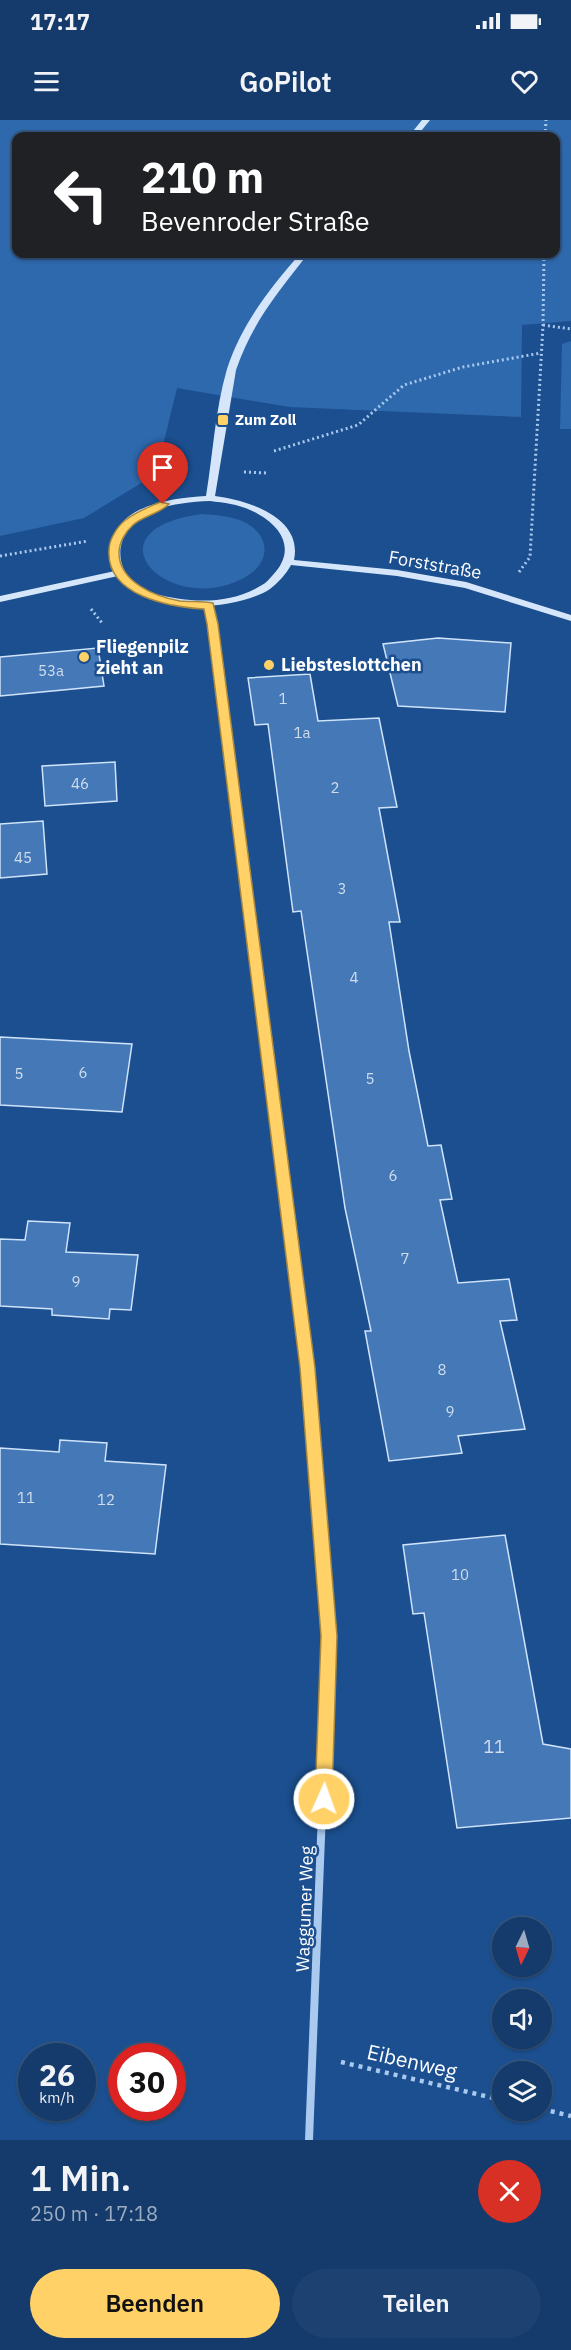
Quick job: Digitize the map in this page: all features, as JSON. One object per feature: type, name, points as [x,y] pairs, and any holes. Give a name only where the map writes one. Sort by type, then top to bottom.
[{"type":"main road","points":[[416,132],[426,120]]},
{"type":"main road","points":[[210,498],[227,387],[237,356],[266,302],[301,258]]},
{"type":"main road","points":[[210,498],[242,504],[272,518],[288,538],[291,550],[289,562],[282,575],[269,586],[231,602],[209,605],[181,604],[155,598],[134,587],[120,573],[114,560],[114,546],[120,533],[130,521],[163,504],[210,498]]},
{"type":"main road","name":"Forststraße","points":[[289,562],[421,577],[502,595],[571,618]]},
{"type":"main road","points":[[0,599],[120,573]]},
{"type":"street","name":"Waggumer Weg","points":[[209,605],[308,1368],[329,1636],[309,2140]]},
{"type":"path","points":[[502,595],[530,557],[543,325],[544,258]]},
{"type":"path","points":[[543,325],[571,329]]},
{"type":"path","points":[[273,452],[358,425],[404,385],[463,367],[541,353]]},
{"type":"path","points":[[0,556],[72,545]]},
{"type":"path","points":[[53,547],[57,554]]},
{"type":"path","name":"Eibenweg","points":[[314,2056],[492,2098]]},
{"type":"path","points":[[552,2111],[571,2116]]},
{"type":"shaded area","points":[[0,120],[571,120],[571,321],[522,325],[521,417],[289,407],[177,388],[156,474],[84,518],[0,536]]},
{"type":"shaded area","points":[[571,341],[571,429],[560,429],[562,344]]},
{"type":"shaded area","points":[[202,514],[242,521],[259,534],[263,542],[263,558],[252,573],[242,579],[213,588],[187,587],[165,579],[149,566],[143,551],[148,536],[167,523]]},
{"type":"building","points":[[438,638],[511,643],[505,712],[398,706],[383,644]]},
{"type":"building","points":[[98,648],[104,686],[0,696],[0,657]]},
{"type":"building","points":[[310,674],[318,721],[379,718],[397,807],[379,808],[400,922],[389,922],[409,1051],[428,1146],[441,1145],[452,1199],[440,1200],[458,1283],[509,1279],[517,1320],[500,1321],[525,1429],[458,1436],[462,1453],[389,1461],[365,1331],[371,1331],[345,1208],[301,911],[293,912],[268,724],[255,725],[248,678]]},
{"type":"building","points":[[115,762],[117,801],[45,806],[42,766]]},
{"type":"building","points":[[43,821],[47,874],[0,878],[0,824]]},
{"type":"building","points":[[0,1037],[132,1044],[122,1112],[0,1105]]},
{"type":"building","points":[[28,1221],[70,1223],[66,1252],[138,1255],[131,1310],[110,1309],[109,1319],[52,1315],[52,1309],[0,1306],[0,1239],[25,1240]]},
{"type":"building","points":[[60,1440],[107,1443],[105,1461],[166,1465],[155,1554],[0,1544],[0,1448],[59,1452]]},
{"type":"building","points":[[505,1535],[543,1744],[571,1749],[571,1818],[457,1828],[424,1613],[413,1614],[403,1545]]},
{"type":"place","name":"Zum Zoll","points":[[223,420]]},
{"type":"place","name":"Fliegenpilz zieht an","points":[[84,657]]},
{"type":"place","name":"Liebsteslottchen","points":[[269,665]]},
{"type":"route","points":[[163,504],[130,521],[120,533],[114,546],[114,560],[120,573],[134,587],[155,598],[181,604],[209,605],[308,1368],[329,1636],[324,1799]]}]
